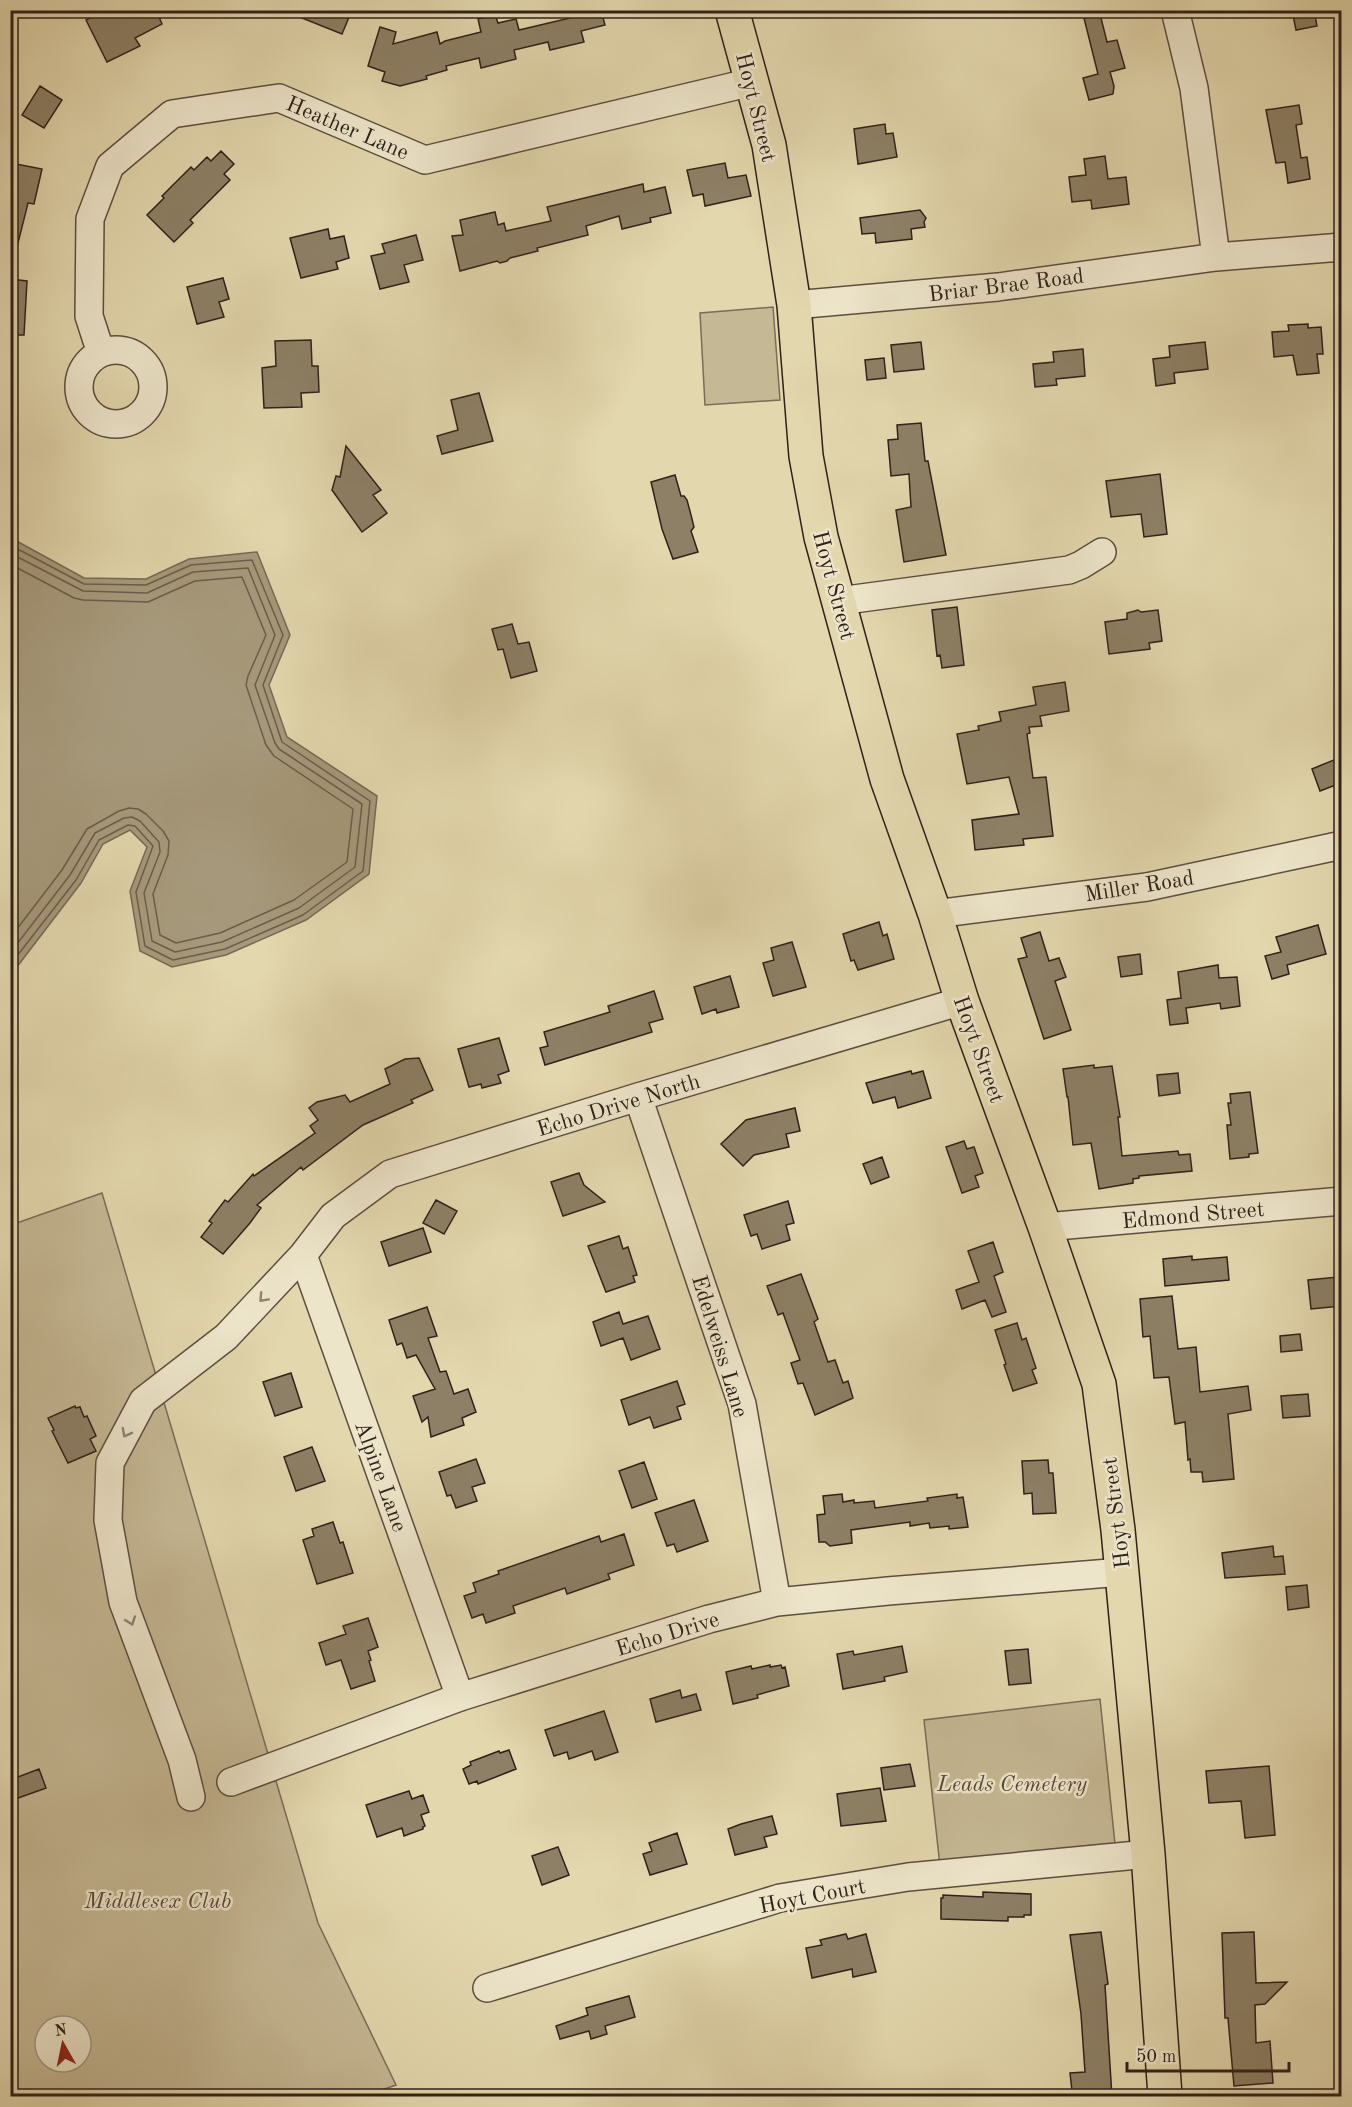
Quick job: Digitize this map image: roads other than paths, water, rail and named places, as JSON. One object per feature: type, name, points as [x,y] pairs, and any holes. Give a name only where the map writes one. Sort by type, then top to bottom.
[{"type":"main road","name":"Hoyt Street","points":[[732,10],[769,145],[794,305],[806,456],[819,529],[887,780],[935,914],[962,1001],[1045,1227],[1099,1384],[1122,1572],[1148,1854],[1165,2097]]},
{"type":"street","points":[[1175,10],[1194,88],[1216,257]]},
{"type":"street","name":"Heather Lane","points":[[101,353],[89,316],[90,219],[110,166],[172,114],[279,98],[425,160],[752,82]]},
{"type":"street","name":"Briar Brae Road","points":[[794,305],[998,287],[1216,257],[1341,248]]},
{"type":"street","points":[[839,601],[1069,570],[1081,566],[1102,552]]},
{"type":"street","name":"Miller Road","points":[[935,914],[1147,887],[1341,845]]},
{"type":"street","name":"Echo Drive North","points":[[191,1797],[182,1760],[123,1602],[108,1520],[110,1462],[143,1401],[226,1337],[303,1255],[333,1216],[390,1174],[638,1097],[962,1001]]},
{"type":"street","name":"Edelweiss Lane","points":[[638,1097],[742,1404],[777,1602]]},
{"type":"street","name":"Edmond Street","points":[[1045,1227],[1341,1201]]},
{"type":"street","name":"Alpine Lane","points":[[303,1255],[460,1697]]},
{"type":"street","name":"Echo Drive","points":[[231,1782],[460,1697],[709,1619],[777,1602],[1122,1572]]},
{"type":"street","name":"Hoyt Court","points":[[487,1988],[780,1898],[908,1877],[1148,1854]]},
{"type":"water","points":[[11,538],[84,578],[146,579],[189,559],[257,552],[290,635],[269,685],[287,737],[377,796],[369,874],[306,920],[226,955],[172,967],[140,951],[130,891],[147,847],[130,830],[103,844],[81,883],[13,972],[11,970]]},
{"type":"park label","name":"Leads Cemetery","points":[[1012,1783]]},
{"type":"park label","name":"Middlesex Club","points":[[158,1900]]}]
